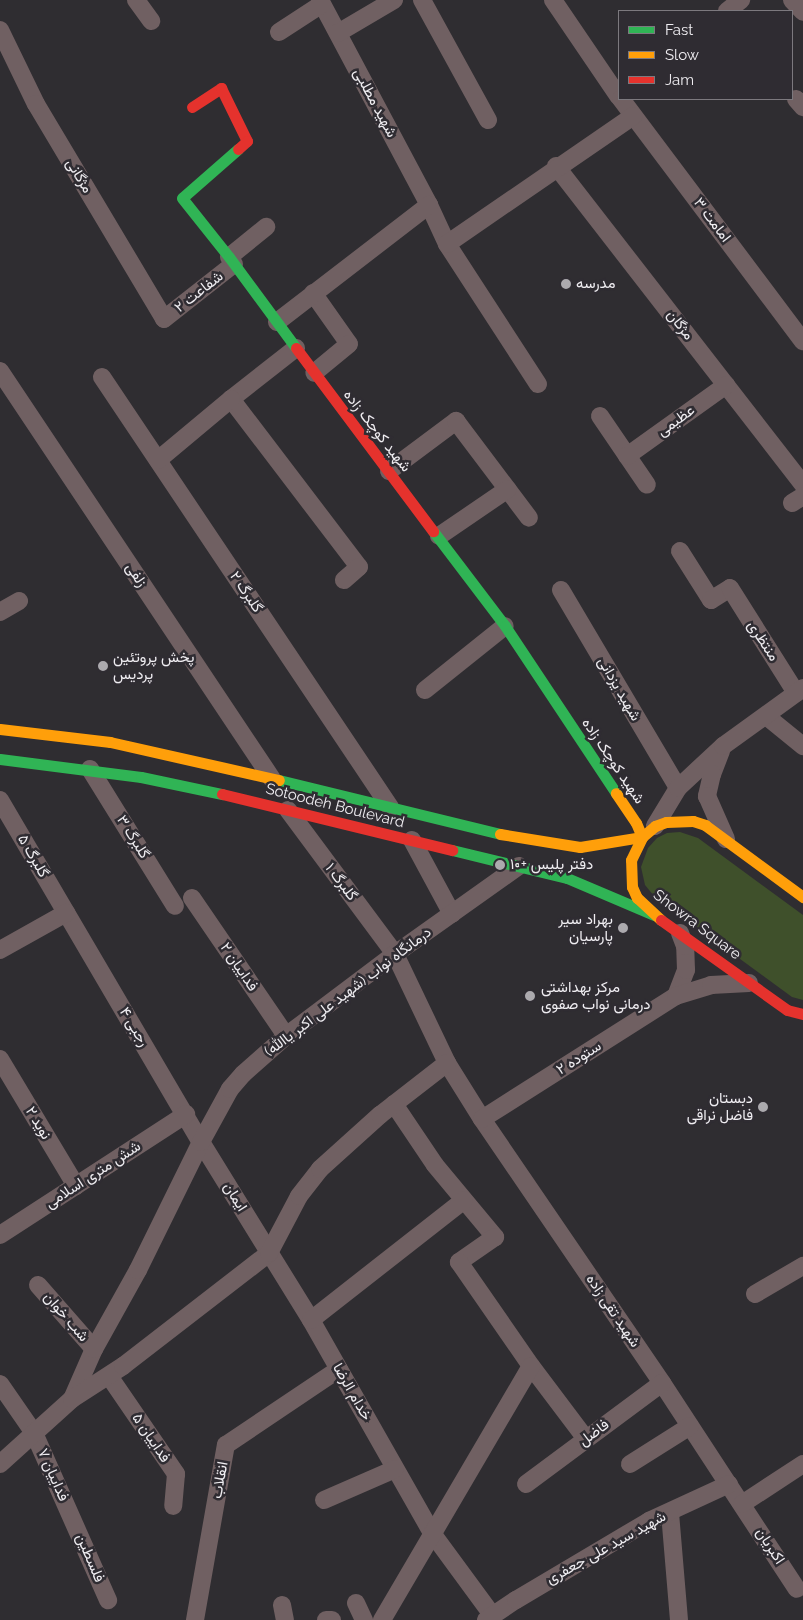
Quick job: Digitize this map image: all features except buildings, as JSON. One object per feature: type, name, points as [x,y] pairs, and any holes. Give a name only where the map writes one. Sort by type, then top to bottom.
[{"type":"main road","name":"شهید کوچک زاده","points":[[192,106],[221,88],[247,141],[182,198],[232,261],[314,373],[439,536],[505,626],[636,823],[649,832]]},
{"type":"main road","name":"Sotoodeh Boulevard","points":[[0,729],[110,742],[170,754],[513,837],[580,847],[649,832]]},
{"type":"main road","name":"Sotoodeh Boulevard","points":[[0,759],[90,769],[177,784],[288,810],[567,878],[654,915]]},
{"type":"main road","points":[[649,832],[666,822],[693,821],[705,825],[803,897]]},
{"type":"main road","name":"Showra Square","points":[[649,832],[635,848],[630,874],[632,887],[637,898],[654,915],[787,1010],[803,1014]]},
{"type":"street","points":[[136,0],[151,21]]},
{"type":"street","points":[[338,33],[394,0]]},
{"type":"street","points":[[422,0],[488,120]]},
{"type":"street","name":"امامت ۳","points":[[553,0],[618,95]]},
{"type":"street","points":[[728,10],[741,0]]},
{"type":"street","points":[[792,0],[803,12]]},
{"type":"street","points":[[279,32],[321,2]]},
{"type":"street","name":"شهید مطلبی","points":[[321,2],[429,205],[447,244],[538,384]]},
{"type":"street","name":"مژگانی","points":[[0,30],[36,104],[164,319]]},
{"type":"street","name":"امامت ۳","points":[[621,100],[803,341]]},
{"type":"street","points":[[447,244],[556,166],[633,116]]},
{"type":"street","name":"مژگان","points":[[556,166],[803,484]]},
{"type":"street","points":[[277,322],[429,205]]},
{"type":"street","name":"شفاعت ۲","points":[[164,319],[232,261],[266,227]]},
{"type":"street","points":[[313,293],[349,344],[314,373]]},
{"type":"street","points":[[158,460],[296,348]]},
{"type":"street","name":"زلفی","points":[[0,371],[272,779]]},
{"type":"street","name":"گلبرگ ۲","points":[[102,377],[390,807]]},
{"type":"street","name":"عظیمی","points":[[627,456],[726,385]]},
{"type":"street","points":[[231,399],[359,567],[344,580]]},
{"type":"street","points":[[600,416],[647,485]]},
{"type":"street","points":[[389,470],[456,421],[530,518]]},
{"type":"street","points":[[439,536],[508,489]]},
{"type":"street","name":"منتظری","points":[[680,551],[711,600],[730,588],[800,691]]},
{"type":"street","name":"شهید یزدانی","points":[[561,590],[678,788]]},
{"type":"street","points":[[0,612],[19,601]]},
{"type":"street","points":[[425,690],[505,626]]},
{"type":"street","points":[[649,832],[678,788],[723,746],[800,691]]},
{"type":"street","points":[[766,716],[803,746]]},
{"type":"street","points":[[723,746],[712,774],[707,796],[726,840]]},
{"type":"street","name":"گلبرگ ۳","points":[[90,769],[175,906]]},
{"type":"street","name":"گلبرگ ۵","points":[[0,800],[66,913]]},
{"type":"street","name":"گلبرگ ۱","points":[[288,810],[395,954],[447,1063]]},
{"type":"street","points":[[412,840],[452,914]]},
{"type":"street","name":"درمانگاه نواب (شهید علی اکبر یاالله)","points":[[72,1399],[94,1349],[153,1241],[201,1142],[230,1089],[243,1074],[286,1036],[395,954],[519,866]]},
{"type":"street","name":"فداییان ۲","points":[[192,898],[286,1036]]},
{"type":"street","points":[[0,950],[66,913]]},
{"type":"street","name":"رجبی ۴","points":[[66,913],[201,1142]]},
{"type":"street","points":[[676,996],[686,970],[685,946],[680,934]]},
{"type":"street","name":"ستوده ۲","points":[[482,1120],[676,996],[711,985],[749,983]]},
{"type":"street","name":"نوید ۲","points":[[0,1059],[76,1186]]},
{"type":"street","points":[[0,1464],[72,1399],[109,1376],[269,1253],[299,1196],[320,1169],[394,1104],[447,1063]]},
{"type":"street","name":"شهید تقی زاده","points":[[447,1063],[482,1120],[662,1383],[742,1504]]},
{"type":"street","points":[[394,1104],[435,1165],[494,1237],[459,1262],[530,1366],[586,1440]]},
{"type":"street","name":"شش متری اسلامی","points":[[0,1235],[186,1114]]},
{"type":"street","name":"ایمان","points":[[201,1142],[269,1253]]},
{"type":"street","points":[[311,1320],[464,1200]]},
{"type":"street","name":"خدام الرضا","points":[[269,1253],[311,1320],[432,1533],[490,1618]]},
{"type":"street","points":[[755,1294],[803,1266]]},
{"type":"street","name":"شب خوان","points":[[38,1285],[94,1349]]},
{"type":"street","points":[[382,1620],[530,1366]]},
{"type":"street","name":"انقلاب","points":[[195,1620],[226,1445],[339,1369]]},
{"type":"street","name":"فداییان ۵","points":[[109,1376],[176,1474],[173,1506]]},
{"type":"street","name":"فاضل","points":[[526,1484],[662,1383]]},
{"type":"street","name":"فداییان ۷","points":[[0,1384],[34,1432],[72,1517]]},
{"type":"street","points":[[630,1464],[690,1426]]},
{"type":"street","points":[[742,1504],[803,1464]]},
{"type":"street","points":[[324,1500],[395,1469]]},
{"type":"street","name":"شهید سید علی جعفری","points":[[490,1618],[649,1521],[730,1484]]},
{"type":"street","name":"اکبریان","points":[[742,1504],[797,1589]]},
{"type":"street","points":[[670,1512],[679,1620]]},
{"type":"street","name":"فلسطین","points":[[72,1517],[108,1600]]},
{"type":"street","points":[[356,1603],[364,1620]]},
{"type":"green space","points":[[680,832],[698,838],[803,915],[803,1000],[792,997],[654,896],[645,885],[641,867],[648,848],[657,838],[667,833]]},
{"type":"traffic: fast","points":[[238,149],[182,198],[229,257],[296,348]]},
{"type":"traffic: fast","points":[[433,531],[505,626],[616,793]]},
{"type":"traffic: fast","points":[[0,759],[141,777],[222,794]]},
{"type":"traffic: fast","points":[[279,780],[500,834]]},
{"type":"traffic: fast","points":[[452,850],[567,878],[654,915]]},
{"type":"traffic: slow","points":[[0,729],[110,742],[279,780]]},
{"type":"traffic: slow","points":[[500,834],[580,847],[642,837],[636,823],[616,793]]},
{"type":"traffic: slow","points":[[661,920],[637,898],[632,887],[631,860],[642,837],[655,826],[666,822],[693,821],[705,825],[803,897]]},
{"type":"traffic: jam","points":[[192,107],[221,88],[247,141],[238,149]]},
{"type":"traffic: jam","points":[[296,348],[433,531]]},
{"type":"traffic: jam","points":[[222,794],[452,850]]},
{"type":"traffic: jam","points":[[661,920],[787,1010],[803,1014]]},
{"type":"place","name":"مدرسه","points":[[566,284]]},
{"type":"place","name":"پخش پروتئین پردیس","points":[[103,666]]},
{"type":"place","name":"دفتر پلیس +۱۰","points":[[500,865]]},
{"type":"place","name":"بهراد سیر پارسیان","points":[[623,928]]},
{"type":"place","name":"مرکز بهداشتی درمانی نواب صفوی","points":[[530,996]]},
{"type":"place","name":"دبستان فاضل نراقی","points":[[763,1107]]}]
